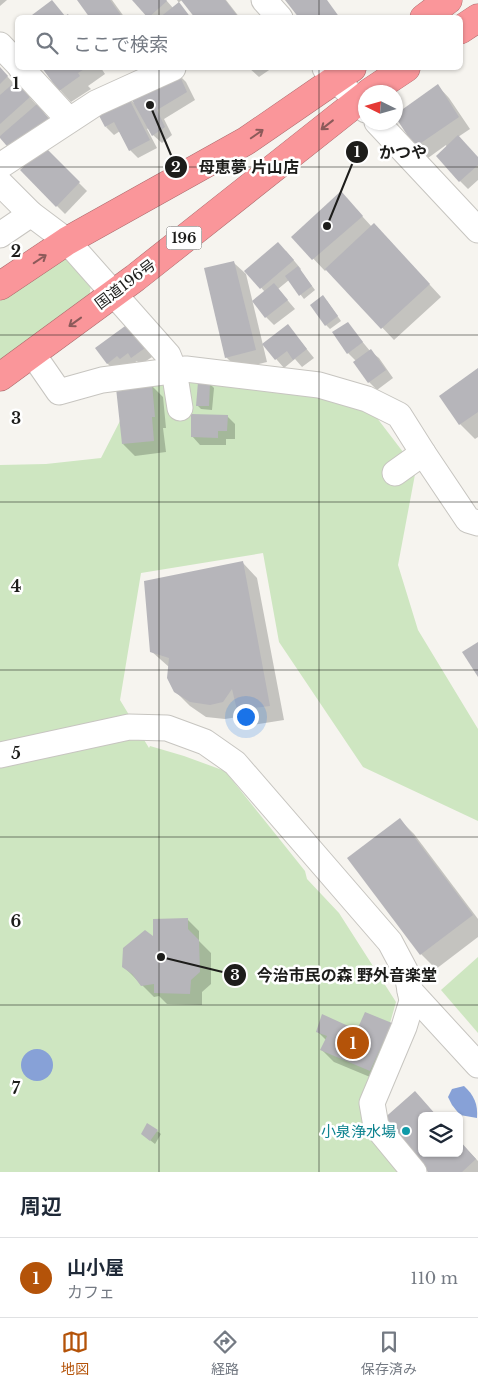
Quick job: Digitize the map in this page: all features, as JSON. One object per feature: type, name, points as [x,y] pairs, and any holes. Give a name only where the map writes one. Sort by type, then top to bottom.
[{"type":"highway","points":[[428,15],[448,0]]},
{"type":"highway","points":[[463,28],[478,18]]},
{"type":"highway","name":"国道196号","points":[[384,85],[403,70]]},
{"type":"highway","points":[[0,286],[67,240],[246,141],[337,72]]},
{"type":"highway","name":"国道196号","points":[[0,377],[113,294],[358,105]]},
{"type":"street","points":[[0,45],[15,61]]},
{"type":"street","points":[[22,70],[70,120]]},
{"type":"street","points":[[0,166],[96,104],[169,70]]},
{"type":"street","points":[[337,72],[358,94]]},
{"type":"street","points":[[384,130],[478,230]]},
{"type":"street","points":[[0,182],[30,214],[67,240],[168,355],[174,370],[180,408]]},
{"type":"street","points":[[0,235],[30,214]]},
{"type":"street","points":[[32,353],[59,392],[102,380],[186,369],[318,385],[368,399],[399,415],[422,453],[468,520],[478,523]]},
{"type":"street","points":[[396,473],[422,453]]},
{"type":"street","points":[[0,755],[129,728],[167,728],[205,742],[235,763],[390,942],[407,974],[412,1001],[404,1027],[372,1103],[376,1126],[414,1172]]},
{"type":"street","points":[[410,991],[478,1065]]},
{"type":"green space","points":[[77,253],[93,271],[88,305],[0,369],[0,301],[37,272]]},
{"type":"green space","points":[[141,380],[198,382],[364,401],[416,469],[398,565],[418,630],[478,729],[478,821],[363,767],[279,642],[263,553],[141,573],[120,700],[149,748],[150,746],[184,756],[225,771],[305,871],[307,879],[339,913],[396,1002],[363,1118],[414,1172],[0,1172],[0,465],[46,464],[101,458]]},
{"type":"green space","points":[[478,957],[478,1033],[441,990]]},
{"type":"water","points":[[37,1049],[43,1050],[48,1054],[52,1059],[52,1071],[48,1076],[43,1080],[37,1081],[31,1080],[26,1076],[22,1071],[21,1065],[22,1059],[26,1054],[31,1050]]},
{"type":"water","points":[[464,1086],[475,1100],[477,1118],[463,1116],[463,1112],[458,1112],[448,1097],[452,1089]]},
{"type":"building","points":[[52,0],[64,15],[32,15]]},
{"type":"building","points":[[77,0],[110,0],[121,15],[88,15]]},
{"type":"building","points":[[132,0],[167,1],[151,15],[145,15]]},
{"type":"building","points":[[181,0],[225,0],[237,15],[193,15]]},
{"type":"building","points":[[285,0],[327,0],[338,15],[297,15]]},
{"type":"building","points":[[179,2],[189,15],[163,15]]},
{"type":"building","points":[[0,67],[8,76],[0,84]]},
{"type":"building","points":[[43,70],[83,70],[78,73],[80,76],[59,91]]},
{"type":"building","points":[[178,72],[187,92],[157,110],[165,127],[152,136],[132,100]]},
{"type":"building","points":[[16,81],[30,97],[0,124],[0,95]]},
{"type":"building","points":[[438,84],[459,117],[415,147],[403,129],[403,109]]},
{"type":"building","points":[[127,95],[150,140],[129,151],[114,122],[105,127],[96,110]]},
{"type":"building","points":[[37,104],[50,120],[12,152],[0,136]]},
{"type":"building","points":[[458,135],[478,157],[478,165],[459,182],[436,156]]},
{"type":"building","points":[[44,146],[80,182],[56,207],[20,170]]},
{"type":"building","points":[[341,191],[363,216],[312,260],[291,237]]},
{"type":"building","points":[[374,223],[430,284],[381,329],[325,269]]},
{"type":"building","points":[[278,242],[294,260],[260,289],[244,271]]},
{"type":"building","points":[[234,261],[256,350],[225,358],[204,268]]},
{"type":"building","points":[[298,266],[312,286],[299,296],[285,276]]},
{"type":"building","points":[[274,283],[288,300],[265,318],[252,301]]},
{"type":"building","points":[[323,295],[338,316],[325,326],[310,305]]},
{"type":"building","points":[[132,321],[145,348],[131,358],[128,353],[120,359],[117,356],[107,364],[95,348]]},
{"type":"building","points":[[348,322],[363,342],[347,354],[332,332]]},
{"type":"building","points":[[288,324],[307,349],[293,360],[287,351],[275,360],[262,344]]},
{"type":"building","points":[[371,349],[386,370],[368,383],[353,362]]},
{"type":"building","points":[[478,368],[478,412],[459,425],[439,396]]},
{"type":"building","points":[[198,382],[210,383],[209,406],[196,406]]},
{"type":"building","points":[[152,384],[155,417],[152,417],[154,441],[122,444],[116,388]]},
{"type":"building","points":[[191,414],[228,415],[227,431],[218,431],[218,438],[191,437]]},
{"type":"building","points":[[243,561],[270,706],[237,710],[232,689],[223,702],[210,705],[190,702],[174,692],[167,678],[169,658],[150,652],[144,581]]},
{"type":"building","points":[[478,642],[478,677],[462,652]]},
{"type":"building","points":[[400,818],[473,915],[420,955],[347,858]]},
{"type":"building","points":[[188,918],[188,929],[199,940],[200,972],[191,980],[190,994],[154,993],[154,984],[141,986],[132,974],[122,967],[123,948],[145,930],[153,936],[153,919]]},
{"type":"building","points":[[365,1012],[392,1023],[370,1071],[320,1050],[327,1036],[316,1032],[322,1014],[357,1030]]},
{"type":"building","name":"小泉浄水場","points":[[415,1091],[433,1112],[418,1112],[418,1157],[463,1157],[463,1144],[476,1159],[462,1172],[428,1172],[381,1121]]},
{"type":"building","points":[[147,1123],[158,1130],[150,1141],[141,1134]]},
{"type":"place","name":"母恵夢 片山店","points":[[150,105]]},
{"type":"place","name":"かつや","points":[[327,226]]},
{"type":"place","name":"今治市民の森 野外音楽堂","points":[[161,957]]},
{"type":"place","name":"山小屋","points":[[353,1043]]},
{"type":"place","name":"小泉浄水場","points":[[406,1131]]}]
